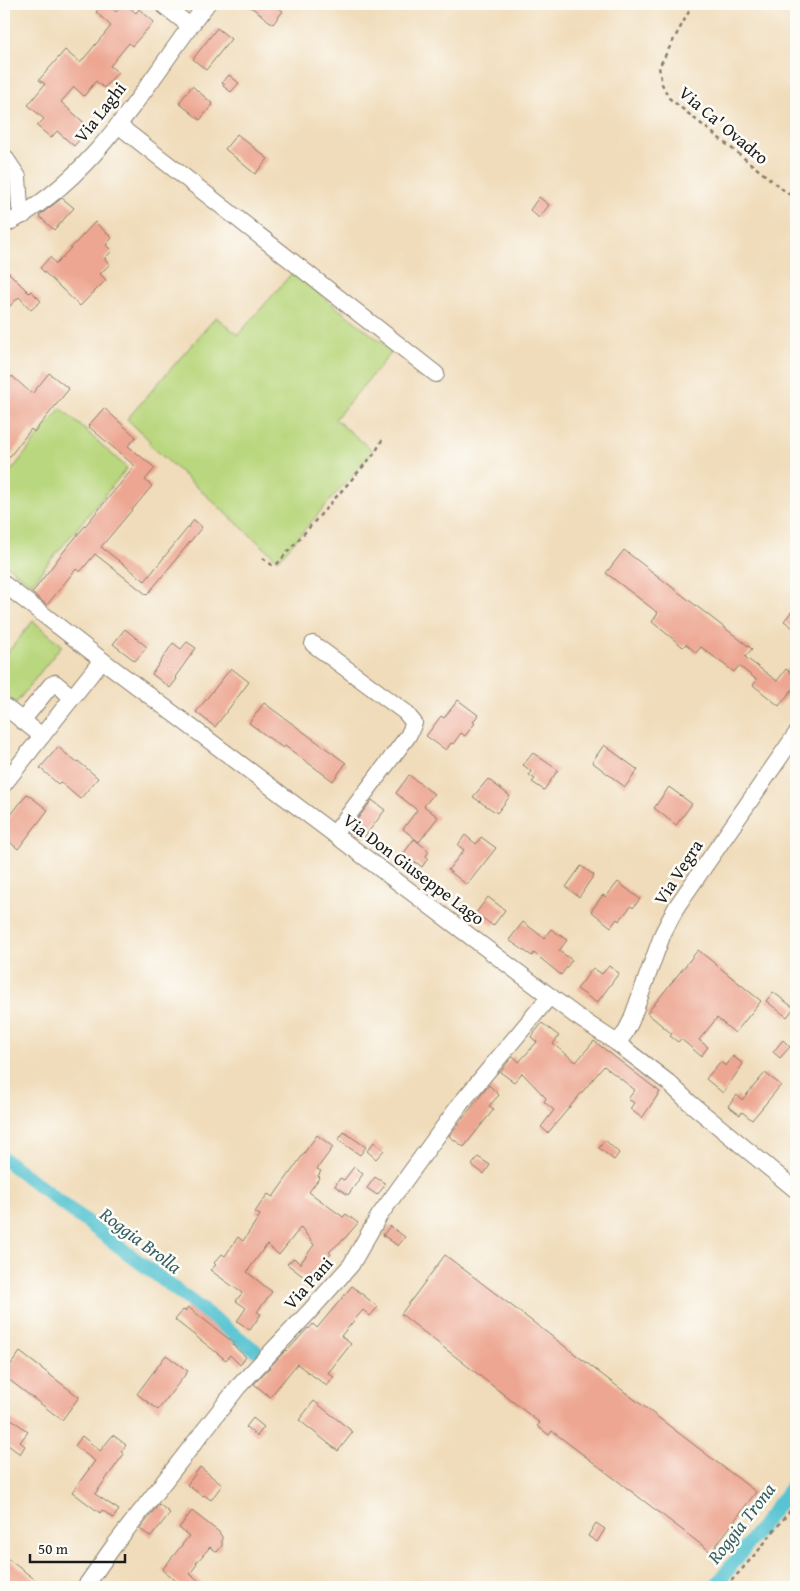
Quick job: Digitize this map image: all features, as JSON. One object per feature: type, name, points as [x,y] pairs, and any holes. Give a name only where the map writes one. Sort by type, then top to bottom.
[{"type":"street","points":[[162,4],[190,26]]},
{"type":"street","name":"Via Laghi","points":[[4,225],[24,215],[66,182],[100,147],[207,4]]},
{"type":"street","points":[[118,125],[436,374]]},
{"type":"street","points":[[4,156],[18,177],[20,206],[24,215]]},
{"type":"street","name":"Via Don Giuseppe Lago","points":[[4,584],[574,1016],[617,1043],[796,1190]]},
{"type":"street","points":[[313,644],[405,712],[414,723],[408,736],[334,834]]},
{"type":"street","points":[[4,782],[102,660]]},
{"type":"street","points":[[22,721],[51,684],[55,684],[72,697]]},
{"type":"street","points":[[4,706],[42,736]]},
{"type":"street","name":"Via Vegra","points":[[617,1043],[626,1033],[663,933],[677,906],[796,734]]},
{"type":"street","name":"Via Pani","points":[[85,1587],[110,1550],[238,1387],[351,1265],[379,1216],[456,1111],[550,996]]},
{"type":"path","name":"Via Ca' Ovadro","points":[[693,4],[659,67],[662,84],[669,98],[796,200]]},
{"type":"path","points":[[263,558],[272,565],[278,564],[375,454],[382,440]]},
{"type":"path","points":[[726,1587],[758,1552],[796,1503]]},
{"type":"green space","points":[[292,273],[393,351],[335,419],[373,451],[278,560],[148,443],[150,441],[127,419],[216,317],[238,335]]},
{"type":"green space","points":[[61,408],[127,468],[31,584],[4,563],[4,480]]},
{"type":"green space","points":[[33,621],[62,645],[16,703],[4,694],[4,657]]},
{"type":"building","points":[[103,4],[106,4],[116,12],[125,4],[136,13],[139,9],[154,22],[132,46],[129,43],[110,66],[118,72],[104,88],[96,81],[84,96],[74,87],[61,102],[90,128],[74,146],[57,131],[51,138],[37,126],[44,119],[28,105],[45,84],[39,80],[65,50],[80,63],[111,26],[96,12]]},
{"type":"building","points":[[247,4],[273,4],[283,11],[273,24]]},
{"type":"building","points":[[217,28],[231,39],[206,70],[193,59]]},
{"type":"building","points":[[229,75],[239,83],[231,92],[222,83]]},
{"type":"building","points":[[192,86],[213,104],[200,120],[179,103]]},
{"type":"building","points":[[237,134],[268,159],[255,174],[225,149]]},
{"type":"building","points":[[539,197],[549,205],[539,218],[530,210]]},
{"type":"building","points":[[62,198],[74,208],[54,230],[39,216]]},
{"type":"building","points":[[95,222],[112,238],[106,245],[112,251],[105,258],[110,264],[100,274],[106,280],[80,306],[40,268],[50,257],[56,264]]},
{"type":"building","points":[[4,268],[29,293],[31,291],[41,301],[31,310],[19,297],[4,312]]},
{"type":"building","points":[[49,373],[69,389],[34,432],[31,429],[4,464],[4,386],[12,376],[32,394]]},
{"type":"building","points":[[104,408],[136,437],[128,446],[155,468],[145,480],[152,486],[101,547],[145,581],[194,520],[202,527],[147,595],[95,554],[80,572],[76,569],[47,605],[32,593],[60,556],[135,466],[88,426]]},
{"type":"building","points":[[624,550],[752,649],[745,657],[777,681],[786,669],[796,677],[796,685],[779,706],[753,685],[757,680],[739,666],[734,672],[701,647],[696,653],[686,644],[683,647],[652,622],[658,613],[606,573]]},
{"type":"building","points":[[796,606],[796,630],[784,621]]},
{"type":"building","points":[[125,629],[147,647],[135,661],[113,644]]},
{"type":"building","points":[[187,642],[196,648],[175,677],[177,679],[170,688],[152,674],[173,643],[181,649]]},
{"type":"building","points":[[231,668],[249,682],[215,727],[196,712]]},
{"type":"building","points":[[458,700],[478,715],[473,722],[475,723],[465,736],[461,733],[446,750],[426,736],[441,716],[444,718]]},
{"type":"building","points":[[264,703],[346,763],[333,781],[285,746],[283,748],[249,723]]},
{"type":"building","points":[[604,745],[638,770],[625,787],[592,762]]},
{"type":"building","points":[[58,747],[98,778],[80,799],[60,782],[58,784],[40,768]]},
{"type":"building","points":[[533,753],[558,770],[544,790],[532,782],[535,779],[529,775],[531,771],[523,765]]},
{"type":"building","points":[[409,775],[434,794],[424,806],[438,817],[419,842],[403,829],[417,810],[396,793]]},
{"type":"building","points":[[488,779],[510,796],[497,813],[473,797]]},
{"type":"building","points":[[669,787],[692,804],[676,825],[654,808]]},
{"type":"building","points":[[27,794],[48,810],[18,849],[4,837],[4,824]]},
{"type":"building","points":[[372,800],[385,810],[363,839],[350,829]]},
{"type":"building","points":[[465,835],[476,844],[481,837],[496,848],[467,885],[448,870],[464,850],[458,845]]},
{"type":"building","points":[[414,839],[429,851],[426,856],[428,858],[422,867],[416,862],[413,866],[401,857]]},
{"type":"building","points":[[581,866],[594,875],[579,897],[566,887]]},
{"type":"building","points":[[618,882],[640,899],[633,908],[631,906],[619,921],[617,919],[611,927],[591,911],[603,895],[606,897]]},
{"type":"building","points":[[488,897],[505,910],[493,926],[476,913]]},
{"type":"building","points":[[523,922],[544,938],[551,929],[567,940],[559,951],[572,960],[561,975],[534,953],[532,956],[509,940]]},
{"type":"building","points":[[698,950],[761,1001],[735,1033],[717,1018],[699,1040],[708,1047],[701,1056],[681,1039],[678,1042],[670,1036],[672,1034],[647,1013]]},
{"type":"building","points":[[609,966],[619,973],[597,1003],[577,989],[593,968],[602,974]]},
{"type":"building","points":[[773,992],[794,1008],[787,1017],[766,1001]]},
{"type":"building","points":[[542,1023],[559,1036],[553,1044],[576,1062],[594,1041],[660,1092],[642,1118],[630,1109],[634,1103],[628,1099],[635,1090],[604,1066],[548,1133],[541,1127],[554,1110],[544,1102],[546,1098],[522,1073],[514,1082],[500,1072],[513,1056],[519,1062],[537,1042],[531,1037]]},
{"type":"building","points":[[783,1040],[790,1047],[780,1058],[773,1052]]},
{"type":"building","points":[[733,1056],[743,1064],[723,1093],[706,1079],[720,1062],[726,1066]]},
{"type":"building","points":[[765,1073],[781,1085],[752,1120],[742,1112],[740,1115],[728,1106],[737,1095],[742,1100]]},
{"type":"building","points":[[489,1085],[499,1095],[489,1106],[494,1109],[464,1147],[449,1136]]},
{"type":"building","points":[[344,1132],[366,1147],[360,1155],[338,1140]]},
{"type":"building","points":[[317,1135],[333,1147],[317,1169],[321,1171],[318,1176],[320,1177],[309,1192],[343,1217],[346,1214],[358,1223],[329,1252],[331,1254],[321,1264],[325,1268],[313,1284],[287,1264],[294,1258],[300,1264],[314,1245],[301,1227],[279,1255],[267,1244],[247,1272],[272,1292],[257,1312],[261,1314],[250,1330],[237,1321],[246,1308],[236,1301],[242,1293],[210,1270],[216,1265],[214,1263],[222,1254],[225,1256],[238,1237],[243,1241],[260,1215],[255,1212],[264,1199],[268,1194],[273,1197]]},
{"type":"building","points":[[605,1140],[619,1153],[614,1160],[599,1148]]},
{"type":"building","points":[[374,1142],[384,1150],[376,1159],[367,1151]]},
{"type":"building","points":[[478,1157],[490,1165],[484,1174],[472,1165]]},
{"type":"building","points":[[354,1167],[363,1174],[348,1195],[335,1186],[340,1178],[344,1180]]},
{"type":"building","points":[[375,1177],[386,1184],[377,1195],[367,1188]]},
{"type":"building","points":[[390,1226],[405,1237],[398,1246],[383,1235]]},
{"type":"building","points":[[445,1255],[756,1492],[711,1552],[552,1431],[549,1435],[537,1426],[540,1423],[401,1314]]},
{"type":"building","points":[[352,1286],[378,1307],[370,1316],[363,1310],[341,1336],[351,1344],[328,1373],[334,1377],[327,1386],[297,1364],[270,1397],[254,1384],[308,1328],[313,1324],[317,1328]]},
{"type":"building","points":[[188,1307],[234,1343],[233,1345],[246,1357],[240,1365],[230,1355],[226,1360],[175,1320]]},
{"type":"building","points":[[20,1352],[79,1397],[62,1420],[4,1376]]},
{"type":"building","points":[[166,1355],[188,1371],[158,1410],[137,1394]]},
{"type":"building","points":[[314,1401],[353,1432],[338,1451],[299,1420]]},
{"type":"building","points":[[4,1413],[28,1432],[20,1442],[25,1446],[20,1454],[4,1442]]},
{"type":"building","points":[[253,1418],[264,1427],[257,1436],[246,1427]]},
{"type":"building","points":[[113,1435],[126,1445],[121,1452],[124,1454],[95,1494],[119,1510],[113,1518],[102,1510],[100,1513],[72,1492],[95,1461],[75,1446],[82,1436],[100,1451]]},
{"type":"building","points":[[200,1467],[222,1485],[211,1500],[187,1485]]},
{"type":"building","points":[[159,1504],[170,1513],[151,1537],[140,1529]]},
{"type":"building","points":[[192,1511],[219,1532],[222,1537],[222,1546],[217,1552],[210,1547],[196,1563],[190,1574],[207,1587],[184,1587],[162,1570],[189,1536],[179,1528]]},
{"type":"building","points":[[596,1523],[605,1529],[597,1542],[588,1536]]},
{"type":"building","points":[[4,1556],[45,1587],[4,1587]]},
{"type":"waterway","name":"Roggia Brolla","points":[[4,1159],[255,1350]]},
{"type":"waterway","name":"Roggia Trona","points":[[715,1587],[796,1481]]}]
